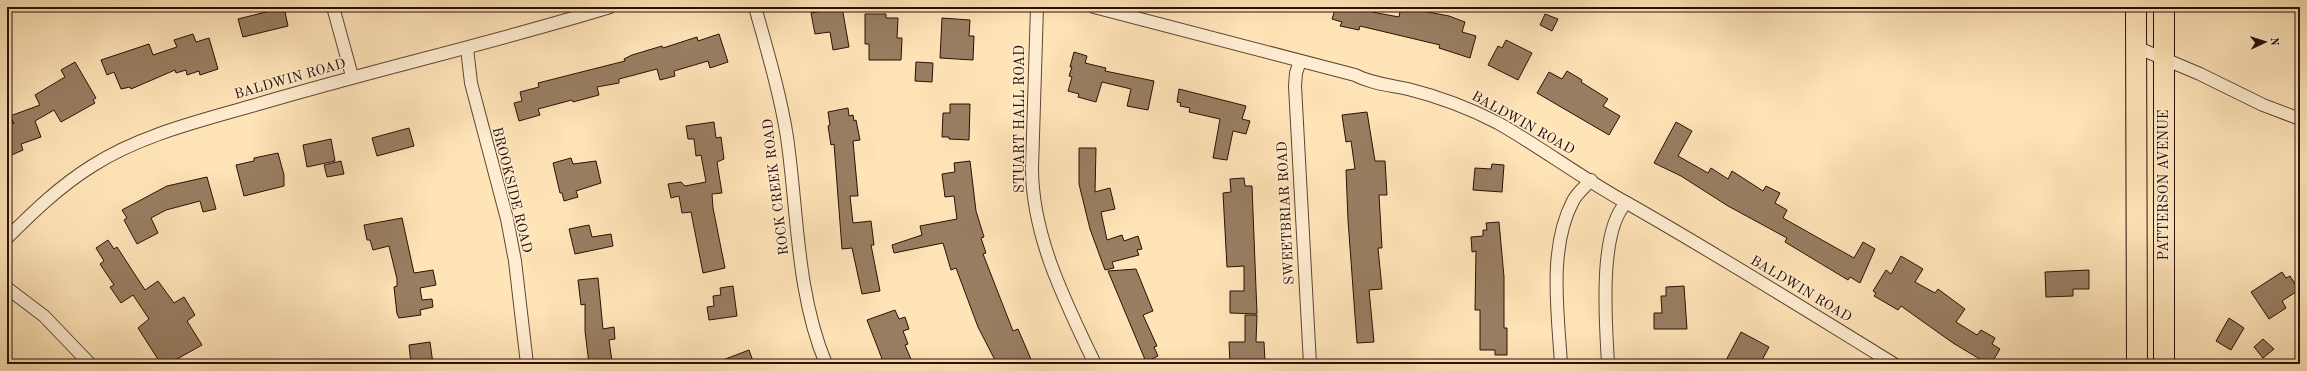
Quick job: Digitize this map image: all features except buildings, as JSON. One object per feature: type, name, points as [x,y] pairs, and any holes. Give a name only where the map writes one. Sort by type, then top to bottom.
[{"type":"main road","name":"PATTERSON AVENUE","points":[[2136,7],[2137,364]]},
{"type":"main road","name":"PATTERSON AVENUE","points":[[2164,7],[2164,364]]},
{"type":"street","points":[[333,7],[352,76]]},
{"type":"street","name":"BALDWIN ROAD","points":[[7,238],[58,190],[93,166],[120,151],[145,140],[218,116],[352,76],[467,48],[610,7]]},
{"type":"street","name":"ROCK CREEK ROAD","points":[[755,7],[780,102],[787,138],[801,270],[811,317],[826,364]]},
{"type":"street","name":"STUART HALL ROAD","points":[[1037,7],[1032,168],[1036,213],[1046,250],[1095,364]]},
{"type":"street","name":"BALDWIN ROAD","points":[[1094,7],[1379,83],[1408,89],[1463,106],[1497,123],[1626,203],[1713,252],[1894,364]]},
{"type":"street","points":[[2136,47],[2200,74],[2262,105],[2300,119]]},
{"type":"street","name":"BROOKSIDE ROAD","points":[[467,48],[471,83],[507,219],[514,254],[527,364]]},
{"type":"street","name":"SWEETBRIAR ROAD","points":[[1300,61],[1295,86],[1310,364]]},
{"type":"street","points":[[1561,364],[1557,282],[1561,233],[1574,199],[1590,180]]},
{"type":"street","points":[[1608,364],[1606,274],[1616,219],[1626,203]]},
{"type":"street","points":[[7,288],[44,316],[90,364]]}]
